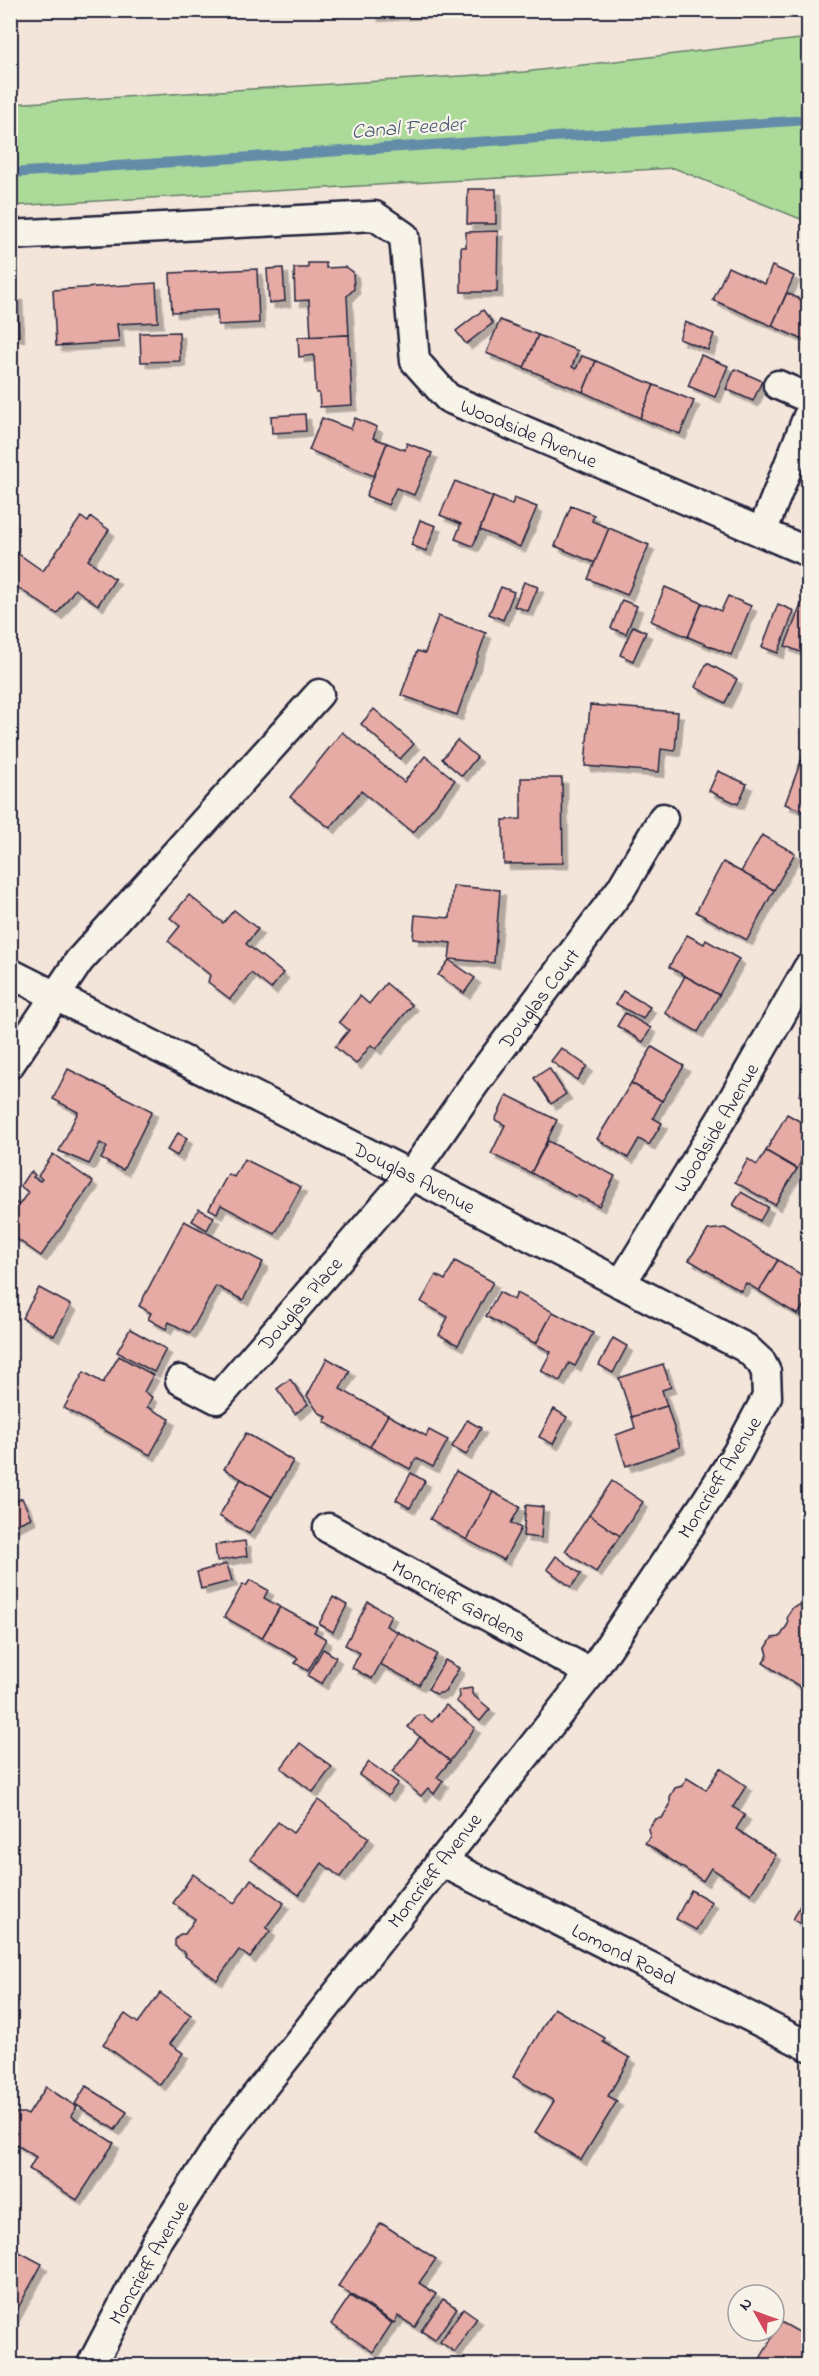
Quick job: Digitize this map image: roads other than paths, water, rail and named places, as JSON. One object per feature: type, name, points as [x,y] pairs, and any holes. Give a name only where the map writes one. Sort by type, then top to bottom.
[{"type":"street","name":"Woodside Avenue","points":[[10,235],[375,216],[404,236],[416,361],[448,398],[808,552]]},
{"type":"street","points":[[778,385],[808,398]]},
{"type":"street","points":[[762,532],[808,416]]},
{"type":"street","points":[[10,1064],[79,961],[319,694]]},
{"type":"street","name":"Douglas Court","points":[[411,1175],[475,1083],[621,889],[663,818]]},
{"type":"street","name":"Woodside Avenue","points":[[621,1284],[728,1108],[808,968]]},
{"type":"street","name":"Douglas Avenue","points":[[10,973],[411,1175],[746,1348],[761,1362],[766,1372]]},
{"type":"street","name":"Douglas Place","points":[[180,1380],[217,1399],[411,1175]]},
{"type":"street","name":"Moncrieff Avenue","points":[[90,2366],[156,2242],[228,2131],[591,1672],[737,1453],[767,1397],[766,1372]]},
{"type":"street","name":"Moncrieff Gardens","points":[[328,1528],[591,1672]]},
{"type":"street","name":"Lomond Road","points":[[440,1861],[808,2046]]},
{"type":"waterway","name":"Canal Feeder","points":[[10,173],[808,120]]}]
